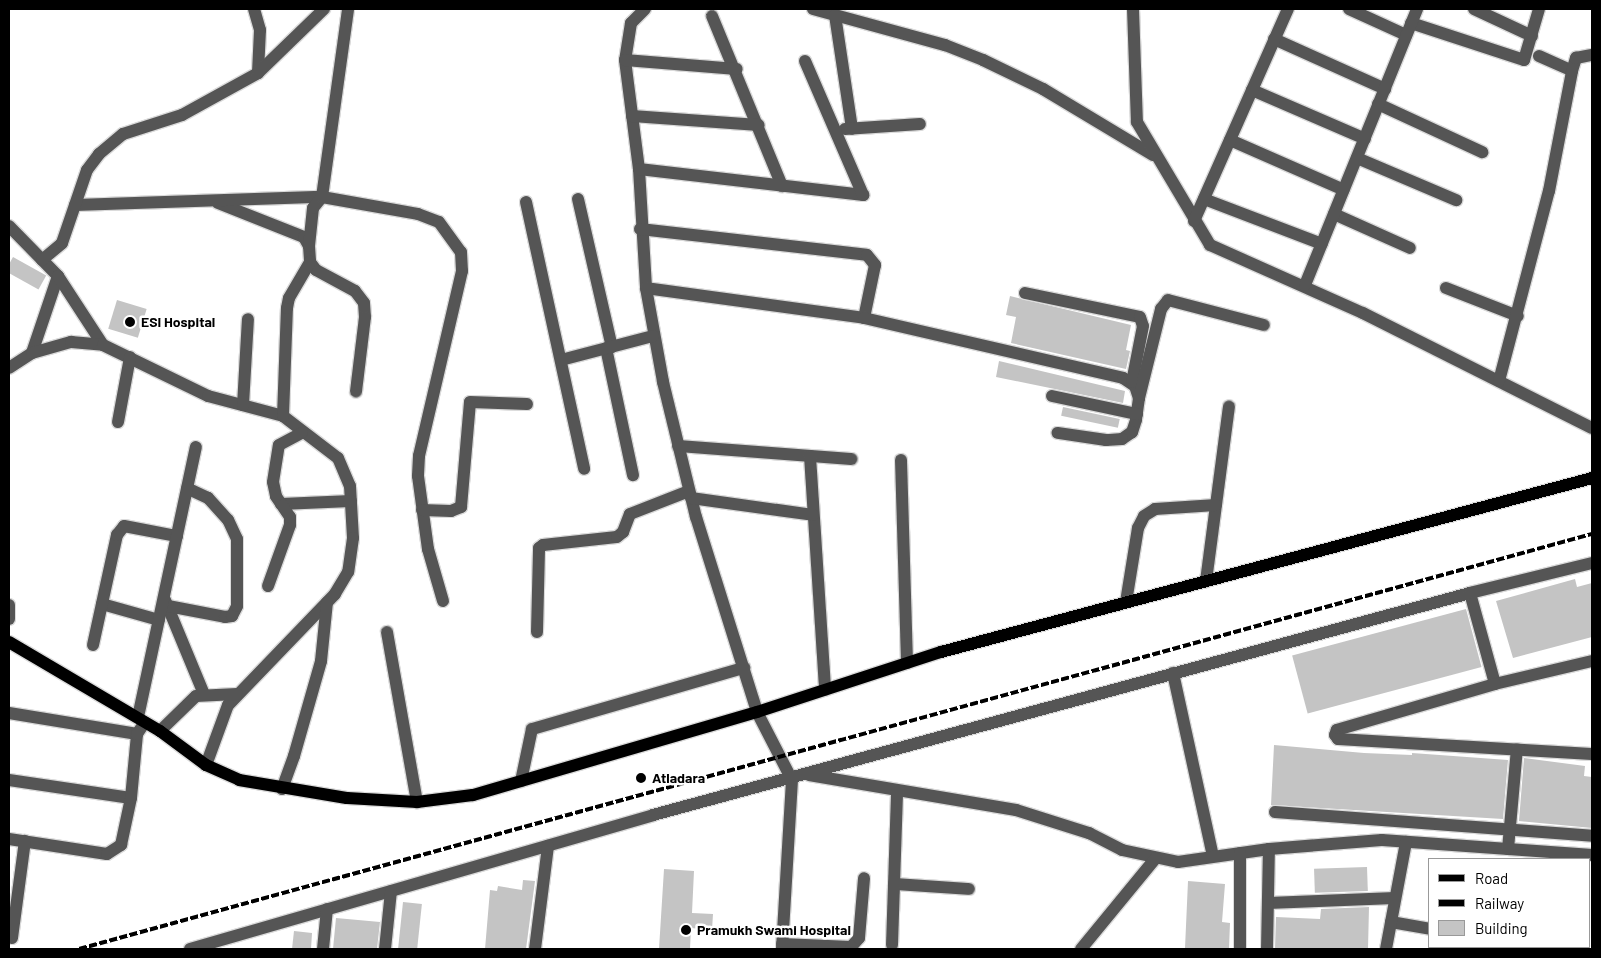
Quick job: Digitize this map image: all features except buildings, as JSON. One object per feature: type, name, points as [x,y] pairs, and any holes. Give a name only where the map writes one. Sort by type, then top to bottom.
[{"type":"main road","points":[[9,642],[160,731],[206,765],[239,780],[282,789],[347,798],[417,802],[473,795],[757,712],[907,663],[1126,602],[1592,478]]},
{"type":"street","points":[[254,9],[260,30],[258,73]]},
{"type":"street","points":[[42,260],[62,243],[86,170],[99,154],[124,134],[182,116],[258,73],[324,9]]},
{"type":"street","points":[[348,9],[322,197],[313,208],[309,246],[310,262],[316,270],[355,291],[364,303],[365,317],[356,391]]},
{"type":"street","points":[[645,9],[631,24],[625,60],[639,169],[640,229],[653,336],[690,495],[757,712],[792,780],[782,947],[852,947],[859,938],[864,878]]},
{"type":"street","points":[[813,9],[945,45],[983,60],[1043,89],[1158,157]]},
{"type":"street","points":[[1133,9],[1137,122],[1194,221],[1210,244],[1305,285],[1592,428]]},
{"type":"street","points":[[1194,221],[1288,9]]},
{"type":"street","points":[[1349,9],[1409,29],[1524,60],[1539,9]]},
{"type":"street","points":[[1305,285],[1417,9]]},
{"type":"street","points":[[1474,9],[1532,36]]},
{"type":"street","points":[[835,15],[852,129]]},
{"type":"street","points":[[712,16],[736,69],[782,186]]},
{"type":"street","points":[[1274,39],[1385,89]]},
{"type":"street","points":[[1500,381],[1549,191],[1572,71],[1576,58],[1592,55]]},
{"type":"street","points":[[1539,56],[1572,71]]},
{"type":"street","points":[[625,60],[736,69]]},
{"type":"street","points":[[639,169],[863,195],[805,61]]},
{"type":"street","points":[[1252,90],[1364,139]]},
{"type":"street","points":[[1378,104],[1482,152]]},
{"type":"street","points":[[632,116],[759,125]]},
{"type":"street","points":[[835,130],[920,124]]},
{"type":"street","points":[[1230,140],[1344,190]]},
{"type":"street","points":[[1357,158],[1456,200]]},
{"type":"street","points":[[76,200],[211,201],[322,197],[418,214],[439,222],[461,252],[462,271],[420,456],[422,510],[428,549],[443,601]]},
{"type":"street","points":[[578,199],[633,475]]},
{"type":"street","points":[[1204,199],[1322,244]]},
{"type":"street","points":[[211,201],[295,231],[304,236],[309,246]]},
{"type":"street","points":[[526,202],[584,469]]},
{"type":"street","points":[[1334,214],[1410,248]]},
{"type":"street","points":[[9,226],[58,276],[103,344]]},
{"type":"street","points":[[640,229],[866,255],[875,265],[864,318]]},
{"type":"street","points":[[283,416],[287,308],[289,298],[310,262]]},
{"type":"street","points":[[32,353],[58,276]]},
{"type":"street","points":[[646,288],[864,318],[1132,382]]},
{"type":"street","points":[[1446,288],[1518,316]]},
{"type":"street","points":[[1025,293],[1140,317],[1143,326],[1132,382],[1139,398]]},
{"type":"street","points":[[1058,433],[1106,440],[1122,439],[1132,432],[1162,309],[1168,300],[1264,325]]},
{"type":"street","points":[[243,405],[248,320]]},
{"type":"street","points":[[561,360],[653,336]]},
{"type":"street","points":[[9,368],[32,353],[71,342],[103,344],[201,393],[283,416],[302,433],[338,458],[350,486],[353,538],[348,572],[328,602],[228,705],[206,765]]},
{"type":"street","points":[[118,422],[130,357]]},
{"type":"street","points":[[1052,396],[1137,414]]},
{"type":"street","points":[[422,510],[451,512],[461,507],[470,402],[527,404]]},
{"type":"street","points":[[1206,581],[1229,407]]},
{"type":"street","points":[[268,586],[290,525],[290,517],[281,504],[273,482],[279,446],[302,433]]},
{"type":"street","points":[[678,446],[852,459]]},
{"type":"street","points":[[9,839],[107,854],[122,845],[125,839],[137,734],[159,620],[166,601],[177,536],[196,447]]},
{"type":"street","points":[[810,456],[825,690]]},
{"type":"street","points":[[901,460],[907,663]]},
{"type":"street","points":[[166,601],[225,617],[232,616],[237,606],[237,539],[228,520],[208,498],[187,488]]},
{"type":"street","points":[[537,632],[539,548],[543,545],[617,537],[623,532],[630,514],[690,495],[813,515]]},
{"type":"street","points":[[281,504],[351,501]]},
{"type":"street","points":[[1126,602],[1138,528],[1144,516],[1155,509],[1216,505]]},
{"type":"street","points":[[93,645],[117,535],[124,526],[177,536]]},
{"type":"street","points":[[190,949],[548,846],[792,780],[806,774],[1173,673],[1592,562]]},
{"type":"street","points":[[1470,593],[1495,684]]},
{"type":"street","points":[[166,601],[204,694]]},
{"type":"street","points":[[282,789],[294,756],[321,661],[328,602]]},
{"type":"street","points":[[102,604],[159,620]]},
{"type":"street","points":[[9,605],[9,619]]},
{"type":"street","points":[[387,632],[417,802]]},
{"type":"street","points":[[1592,661],[1495,684],[1337,730],[1334,734],[1338,739],[1592,754]]},
{"type":"street","points":[[521,780],[532,729],[744,668]]},
{"type":"street","points":[[1173,673],[1213,856]]},
{"type":"street","points":[[160,731],[182,707],[204,694],[238,694]]},
{"type":"street","points":[[9,713],[137,734]]},
{"type":"street","points":[[1508,849],[1517,749]]},
{"type":"street","points":[[806,774],[1016,810],[1089,833],[1122,850],[1155,859],[1178,862],[1268,849],[1382,840],[1592,855]]},
{"type":"street","points":[[9,780],[131,798]]},
{"type":"street","points":[[892,945],[897,791]]},
{"type":"street","points":[[1275,812],[1592,836]]},
{"type":"street","points":[[12,938],[25,842]]},
{"type":"street","points":[[1386,949],[1406,842]]},
{"type":"street","points":[[535,949],[548,846]]},
{"type":"street","points":[[1267,949],[1268,849]]},
{"type":"street","points":[[1240,853],[1240,949]]},
{"type":"street","points":[[1081,949],[1155,859]]},
{"type":"street","points":[[894,884],[969,889]]},
{"type":"street","points":[[385,949],[391,891]]},
{"type":"street","points":[[1268,902],[1396,898]]},
{"type":"street","points":[[323,949],[327,909]]},
{"type":"street","points":[[1391,922],[1428,928]]},
{"type":"railway","points":[[79,949],[1592,534]]},
{"type":"place","name":"ESI Hospital","points":[[130,322]]},
{"type":"place","name":"Atladara","points":[[641,778]]},
{"type":"place","name":"Pramukh Swami Hospital","points":[[686,930]]}]
